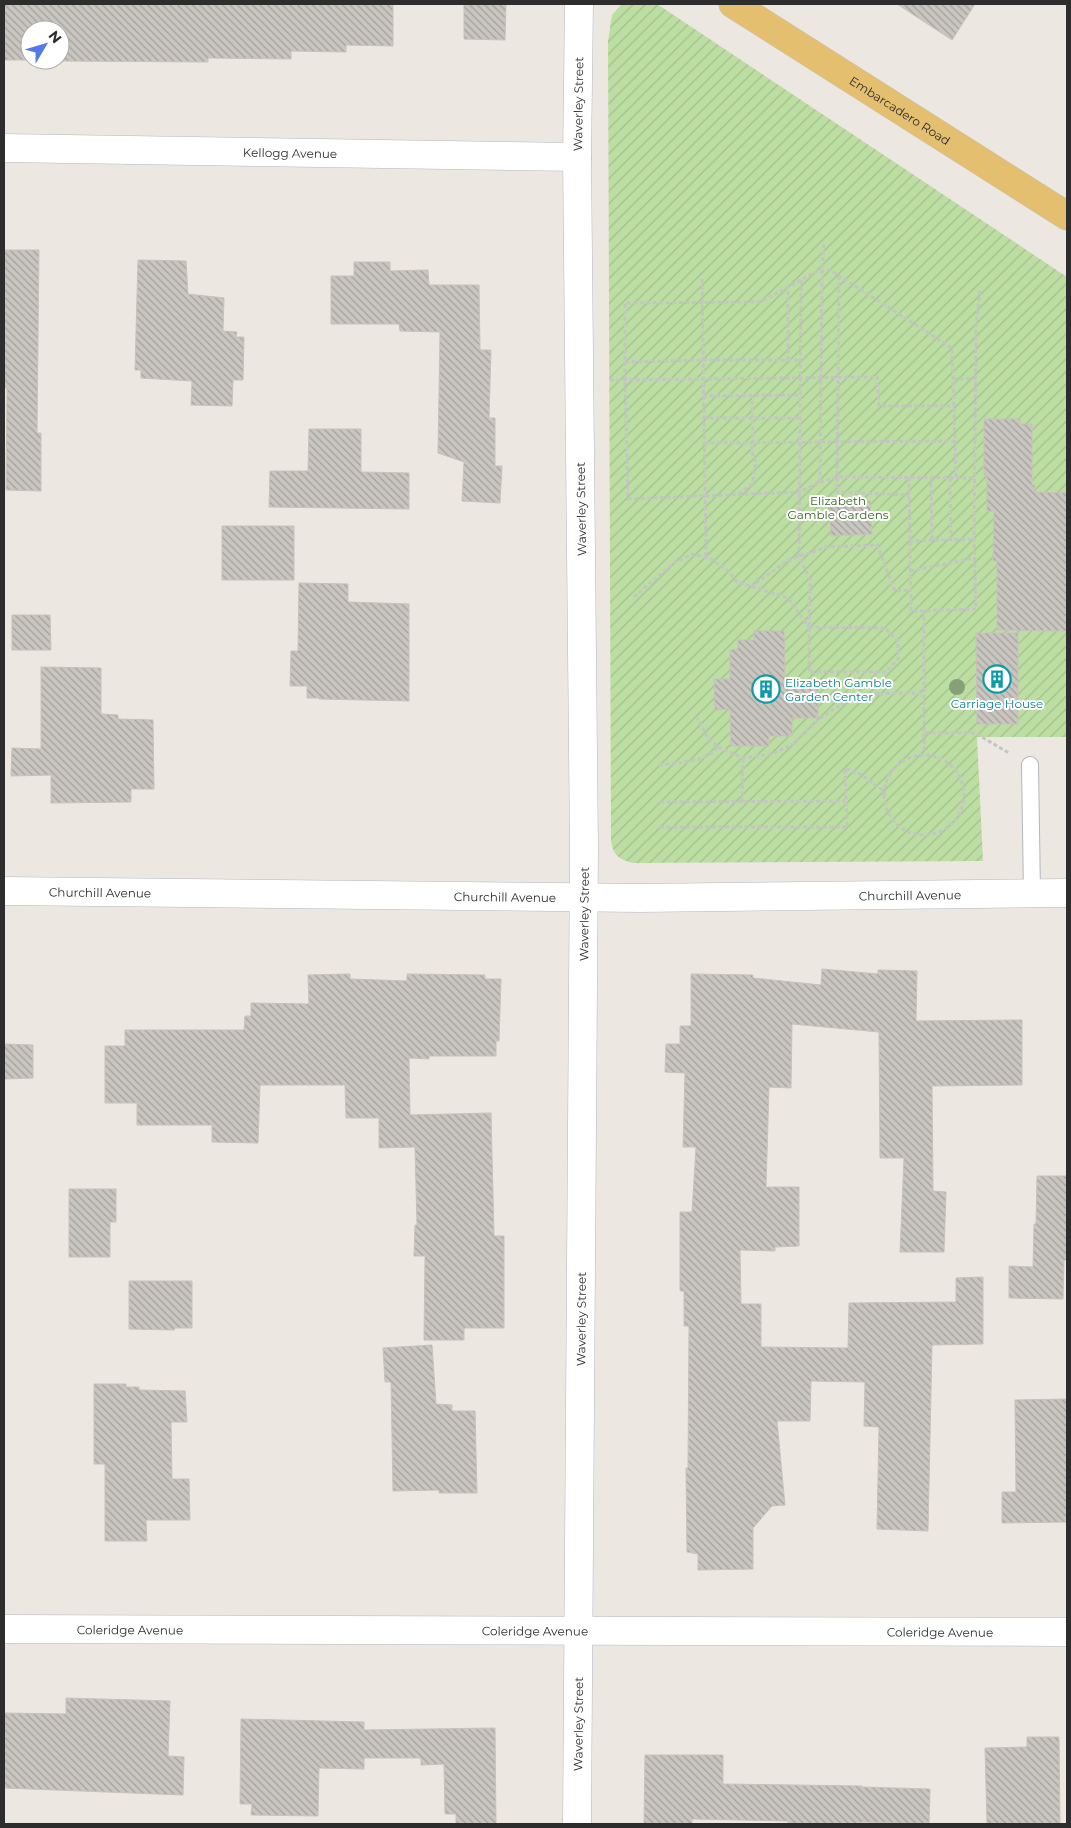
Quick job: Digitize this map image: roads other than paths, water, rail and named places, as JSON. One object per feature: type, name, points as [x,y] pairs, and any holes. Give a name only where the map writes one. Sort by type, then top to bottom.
[{"type":"main road","name":"Embarcadero Road","points":[[733,4],[1067,216]]},
{"type":"street","name":"Waverley Street","points":[[577,1824],[583,897],[577,157],[579,4]]},
{"type":"street","name":"Kellogg Avenue","points":[[4,148],[577,157]]},
{"type":"street","name":"Churchill Avenue","points":[[4,891],[583,897],[1067,893]]},
{"type":"street","name":"Coleridge Avenue","points":[[4,1629],[1067,1632]]},
{"type":"lane","points":[[1030,765],[1032,894]]},
{"type":"place","name":"Carriage House","points":[[997,679]]},
{"type":"place","name":"Elizabeth Gamble Garden Center","points":[[766,689]]},
{"type":"park label","name":"Elizabeth Gamble Gardens","points":[[838,507]]}]
